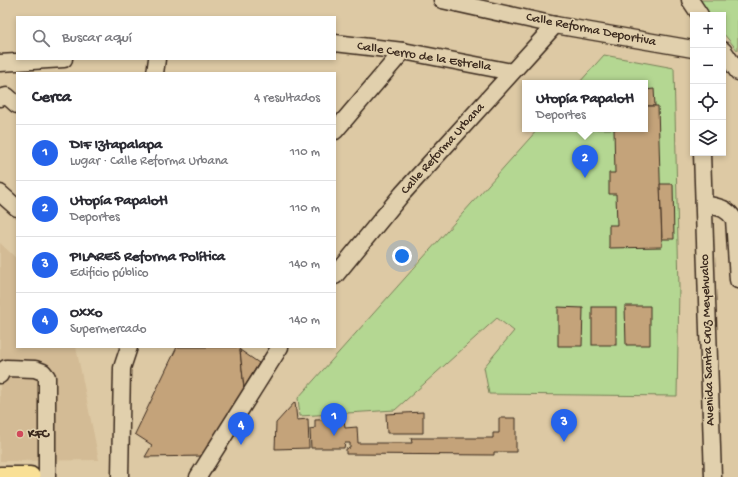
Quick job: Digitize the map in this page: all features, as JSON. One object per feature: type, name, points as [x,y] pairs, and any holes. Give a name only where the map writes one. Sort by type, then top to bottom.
[{"type":"main road","points":[[0,477],[30,477]]},
{"type":"street","name":"Calle Reforma Deportiva","points":[[442,0],[555,25],[690,48]]},
{"type":"street","points":[[690,0],[698,12]]},
{"type":"street","name":"Calle Reforma Urbana","points":[[336,275],[402,194],[555,25]]},
{"type":"street","name":"Calle Cerro de la Estrella","points":[[336,43],[403,51],[512,72]]},
{"type":"street","points":[[336,130],[403,51]]},
{"type":"street","points":[[726,57],[734,72]]},
{"type":"street","points":[[0,63],[48,60]]},
{"type":"street","points":[[155,72],[157,60]]},
{"type":"street","points":[[0,98],[7,96],[16,104]]},
{"type":"street","name":"Avenida Santa Cruz Meyehualco","points":[[702,156],[713,477]]},
{"type":"street","points":[[0,193],[16,207]]},
{"type":"street","points":[[704,204],[722,208],[729,212],[734,220],[738,280]]},
{"type":"street","points":[[120,477],[122,368],[129,348]]},
{"type":"street","points":[[198,477],[279,348]]},
{"type":"street","points":[[0,375],[6,368],[35,369],[44,372],[47,377],[47,477]]},
{"type":"shaded area","points":[[0,243],[16,258],[16,348],[76,348],[99,460],[0,461]]},
{"type":"green space","points":[[697,0],[738,0],[738,51],[726,37],[726,12],[706,12]]},
{"type":"green space","points":[[604,55],[674,68],[679,288],[677,396],[489,394],[484,367],[514,331],[497,318],[395,410],[300,416],[298,398],[535,132],[648,132],[648,80],[582,80]]},
{"type":"building","points":[[654,89],[655,106],[648,106],[648,90]]},
{"type":"building","points":[[648,106],[658,106],[662,247],[609,248],[609,225],[617,225],[616,194],[609,194],[609,173],[615,173],[614,132],[648,132]]},
{"type":"building","points":[[660,184],[673,184],[674,239],[662,239]]},
{"type":"building","points":[[625,306],[650,306],[650,345],[626,345]]},
{"type":"building","points":[[558,307],[583,308],[582,346],[558,346]]},
{"type":"building","points":[[592,307],[616,307],[616,345],[592,345]]},
{"type":"building","points":[[177,348],[239,348],[244,388],[204,456],[145,457],[152,445],[135,434]]},
{"type":"building","points":[[240,350],[259,363],[244,388]]},
{"type":"building","points":[[295,402],[297,420],[308,419],[309,448],[275,449],[276,423]]},
{"type":"building","points":[[423,412],[423,433],[387,433],[386,414]]},
{"type":"building","points":[[499,418],[516,418],[516,452],[494,452],[494,455],[346,454],[346,449],[350,448],[350,443],[345,443],[344,448],[311,448],[310,429],[315,428],[315,420],[344,419],[345,428],[357,427],[358,443],[412,443],[411,438],[493,438],[493,433],[499,433]]},
{"type":"place","name":"Utopía Papalotl","points":[[585,178]]},
{"type":"place","name":"KFC","points":[[20,434]]},
{"type":"place","name":"DIF Iztapalapa","points":[[334,436]]},
{"type":"place","name":"PILARES Reforma Política","points":[[564,442]]},
{"type":"place","name":"Oxxo","points":[[241,445]]}]
